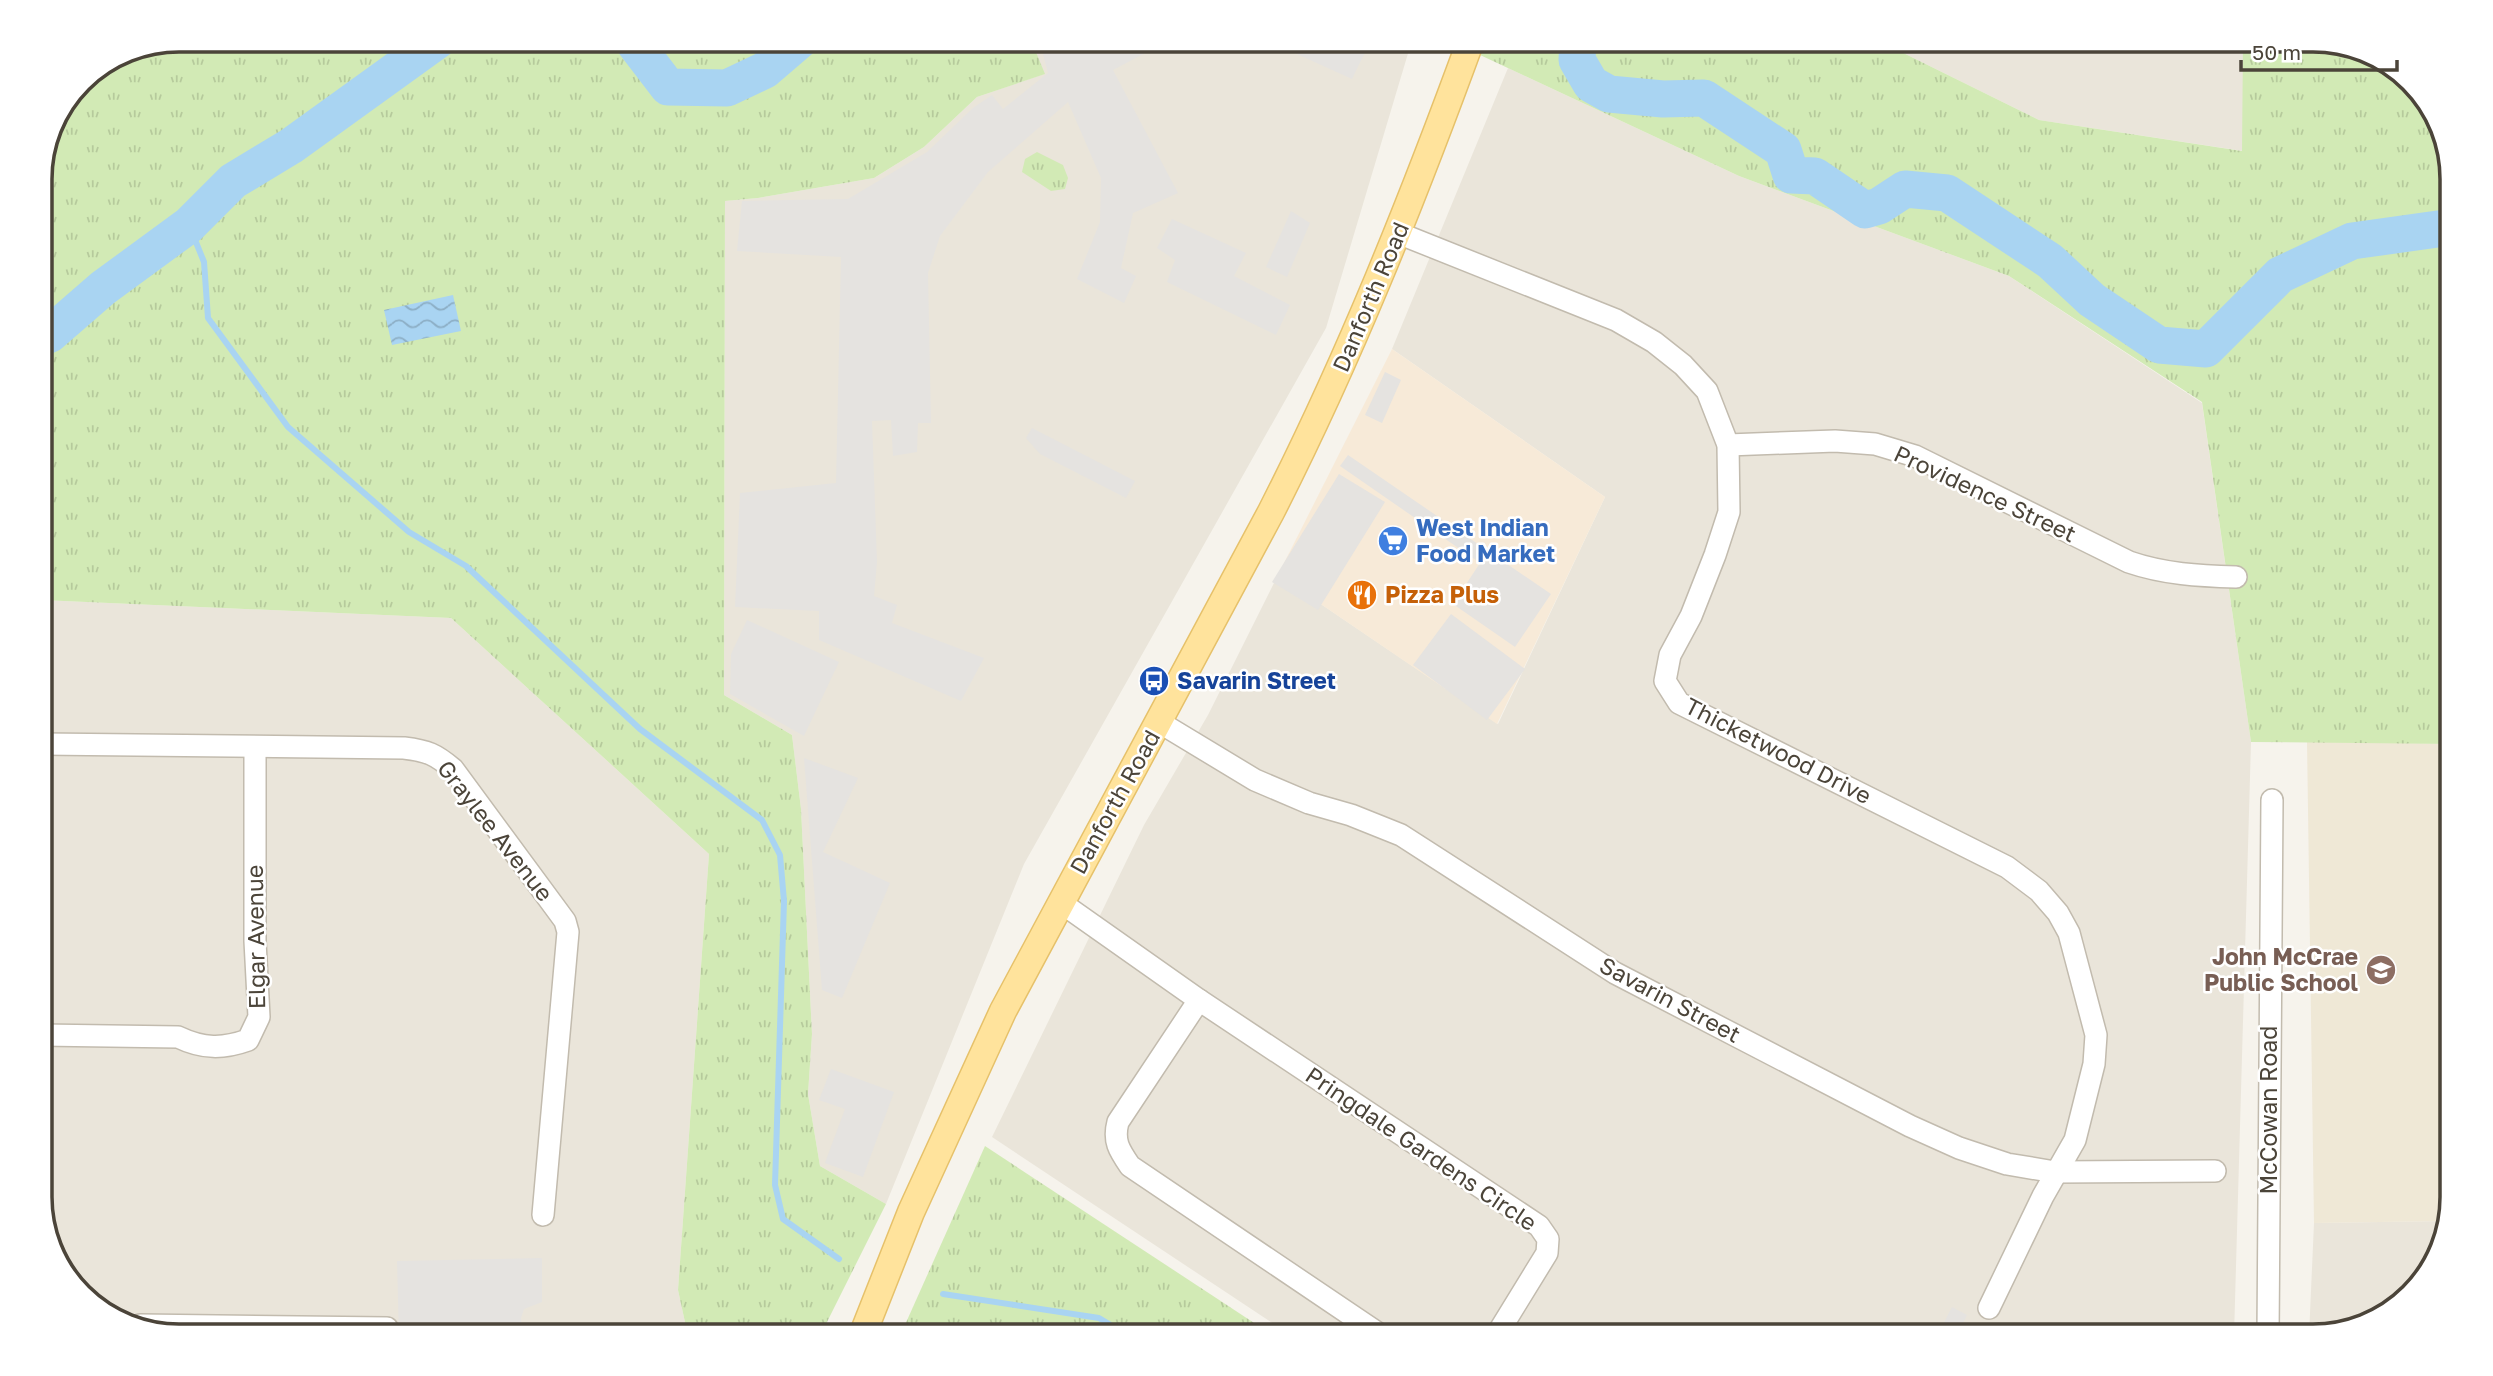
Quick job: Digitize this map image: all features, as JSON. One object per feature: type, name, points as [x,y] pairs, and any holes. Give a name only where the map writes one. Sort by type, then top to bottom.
[{"type":"main road","name":"Danforth Road","points":[[867,1324],[911,1212],[1003,1011],[1313,430],[1429,158],[1467,52]]},
{"type":"street","name":"Thicketwood Drive","points":[[1398,233],[1616,320],[1654,342],[1683,365],[1707,391],[1728,445],[1728,512],[1715,555],[1691,616],[1670,655],[1665,681],[1679,703],[2007,867],[2039,891],[2058,913],[2069,933],[2096,1035],[2094,1064],[2075,1140],[2055,1172],[1989,1308]]},
{"type":"street","name":"Providence Street","points":[[1728,445],[1835,441],[1875,444],[1915,456],[2129,562],[2154,571],[2236,577]]},
{"type":"street","name":"Savarin Street","points":[[1159,722],[1255,780],[1309,803],[1351,815],[1401,835],[1615,974],[1910,1126],[1959,1148],[2007,1164],[2055,1172],[2215,1171]]},
{"type":"street","name":"Graylee Avenue","points":[[53,744],[404,748],[427,751],[453,769],[565,922],[568,932],[543,1215]]},
{"type":"street","name":"Elgar Avenue","points":[[53,1035],[178,1037],[194,1045],[213,1048],[248,1040],[259,1017],[255,941],[255,748]]},
{"type":"street","name":"McCowan Road","points":[[2268,1324],[2272,800]]},
{"type":"street","name":"Pringdale Gardens Circle","points":[[1060,902],[1199,1000],[1539,1226],[1548,1239],[1547,1253],[1503,1324]]},
{"type":"street","points":[[1199,1000],[1118,1122],[1115,1142],[1118,1149],[1130,1166],[1364,1324]]},
{"type":"shaded area","points":[[1036,52],[1408,52],[1326,328],[1024,864],[886,1204],[820,1166],[808,1094],[812,1034],[801,809],[792,735],[724,695],[725,201],[874,178],[924,147],[977,97],[1044,74]]},
{"type":"shaded area","points":[[1043,52],[1147,52],[1113,70],[1178,193],[1133,213],[1121,268],[1136,276],[1124,303],[1077,279],[1100,222],[1101,178],[1068,102],[988,172],[940,236],[928,273],[931,423],[918,423],[917,452],[893,456],[891,420],[872,421],[877,562],[874,596],[897,605],[892,623],[984,658],[961,701],[819,640],[819,611],[735,607],[740,493],[836,483],[841,257],[737,251],[742,201],[848,199],[927,152],[973,108],[992,95],[1003,109],[1048,73]]},
{"type":"shaded area","points":[[1292,52],[1365,52],[1352,79]]},
{"type":"shaded area","points":[[1901,52],[2243,52],[2243,151],[2039,120]]},
{"type":"shaded area","points":[[1508,68],[1739,176],[2009,276],[2202,403],[2251,742],[2234,1324],[1274,1324],[992,1137],[1144,825],[1208,715],[1278,575],[1498,724],[1605,497],[1392,349]]},
{"type":"shaded area","points":[[1291,211],[1310,223],[1287,277],[1266,267]]},
{"type":"shaded area","points":[[1172,219],[1246,253],[1234,276],[1290,305],[1276,335],[1167,282],[1175,260],[1157,248]]},
{"type":"shaded area","points":[[1392,349],[1605,497],[1497,724],[1278,575]]},
{"type":"shaded area","points":[[1385,372],[1401,380],[1382,423],[1365,415]]},
{"type":"shaded area","points":[[1032,428],[1135,481],[1126,498],[1040,454],[1026,438]]},
{"type":"shaded area","points":[[1348,455],[1551,594],[1515,647],[1453,604],[1480,563],[1340,466]]},
{"type":"shaded area","points":[[1339,474],[1385,502],[1318,610],[1272,582]]},
{"type":"shaded area","points":[[53,601],[451,618],[709,854],[678,1290],[685,1324],[180,1324],[131,1314],[102,1297],[84,1280],[74,1267],[59,1237],[53,1205]]},
{"type":"shaded area","points":[[1451,614],[1525,669],[1487,720],[1413,665]]},
{"type":"shaded area","points":[[747,620],[839,662],[804,736],[730,694],[731,654]]},
{"type":"shaded area","name":"John McCrae Public School","points":[[2307,741],[2440,744],[2440,1196],[2437,1221],[2314,1223]]},
{"type":"shaded area","points":[[804,758],[858,778],[823,852],[890,883],[842,998],[822,990]]},
{"type":"shaded area","points":[[831,1069],[894,1092],[863,1177],[825,1163],[845,1109],[819,1100]]},
{"type":"shaded area","points":[[2437,1221],[2431,1245],[2423,1260],[2414,1274],[2391,1297],[2362,1314],[2310,1324],[2314,1223]]},
{"type":"shaded area","points":[[542,1258],[542,1302],[524,1309],[521,1324],[399,1324],[397,1261]]},
{"type":"shaded area","points":[[1952,1307],[1967,1315],[1963,1324],[1943,1324]]},
{"type":"green space","points":[[180,52],[1036,52],[1045,74],[977,97],[924,147],[874,178],[725,201],[724,695],[792,735],[801,809],[812,1034],[808,1094],[820,1166],[886,1204],[826,1324],[685,1324],[678,1290],[709,854],[451,618],[53,601],[53,171],[62,131],[79,102],[96,84],[139,59]]},
{"type":"green space","points":[[1474,52],[1901,52],[2039,120],[2242,151],[2243,52],[2330,54],[2362,62],[2391,79],[2414,102],[2431,131],[2440,171],[2440,744],[2251,742],[2202,402],[2009,276],[1739,176]]},
{"type":"green space","points":[[1037,152],[1063,165],[1068,178],[1065,189],[1051,191],[1022,172],[1025,159]]},
{"type":"green space","points":[[985,1146],[1256,1324],[905,1324]]},
{"type":"water","points":[[453,295],[461,331],[392,345],[384,310]]},
{"type":"waterway","points":[[53,331],[103,288],[189,225],[233,181],[291,146],[421,52]]},
{"type":"waterway","points":[[641,52],[668,87],[727,88],[765,70],[786,52]]},
{"type":"waterway","points":[[1577,52],[1577,60],[1591,84],[1609,94],[1663,99],[1704,98],[1783,150],[1791,175],[1815,176],[1865,210],[1879,206],[1905,189],[1947,193],[2050,261],[2092,300],[2159,345],[2206,349],[2280,275],[2352,241],[2440,229]]},
{"type":"waterway","points":[[189,225],[204,262],[208,318],[288,427],[409,532],[466,566],[640,729],[762,820],[780,855],[784,901],[775,1185],[783,1219],[839,1259]]},
{"type":"waterway","points":[[943,1294],[1099,1318],[1109,1324]]},
{"type":"place","name":"West Indian Food Market","points":[[1393,541]]},
{"type":"place","name":"Pizza Plus","points":[[1362,595]]},
{"type":"place","name":"Savarin Street","points":[[1154,681]]},
{"type":"place","name":"John McCrae Public School","points":[[2381,970]]}]
